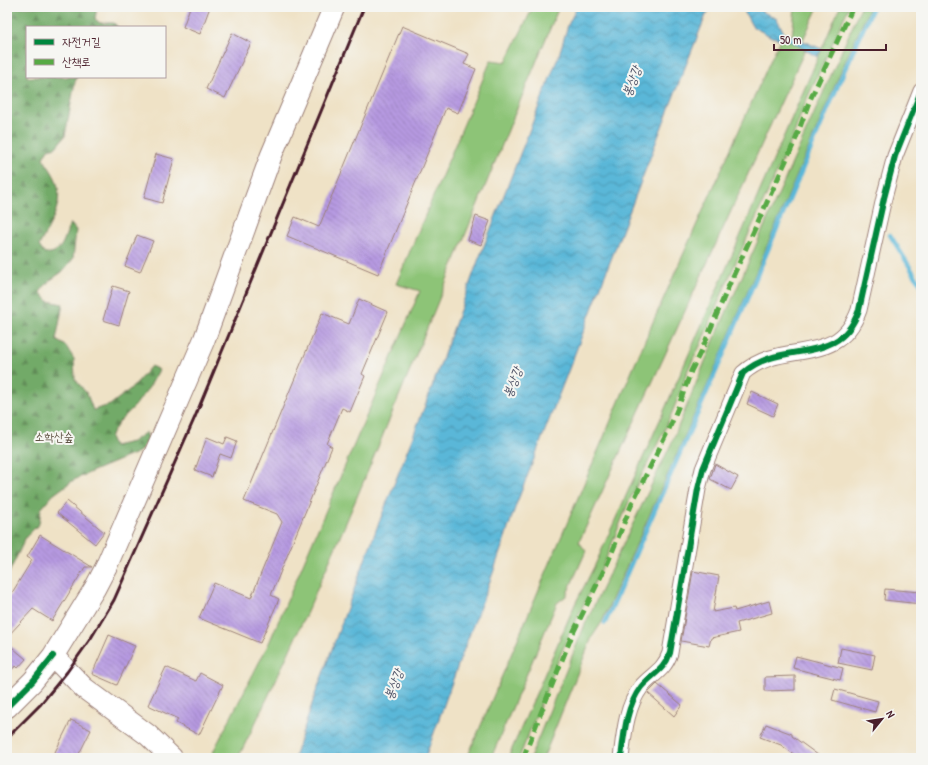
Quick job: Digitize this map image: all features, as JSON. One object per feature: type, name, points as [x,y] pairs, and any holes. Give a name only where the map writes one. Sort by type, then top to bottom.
[{"type":"main road","points":[[7,707],[33,681],[52,656],[95,588],[106,567],[204,340],[271,156],[334,7]]},
{"type":"main road","points":[[52,656],[84,688],[148,735],[172,758]]},
{"type":"street","points":[[620,758],[626,723],[633,699],[647,680],[667,662],[670,653],[698,489],[703,469],[743,373],[751,366],[769,357],[827,346],[836,342],[850,330],[859,310],[895,156],[921,91]]},
{"type":"green space","name":"소학산숲","points":[[7,7],[97,7],[95,19],[100,23],[114,23],[117,26],[26,26],[26,78],[77,78],[65,136],[56,147],[48,149],[43,158],[56,180],[59,197],[55,214],[39,246],[44,253],[55,251],[62,244],[70,223],[76,230],[73,259],[62,272],[49,281],[40,292],[48,301],[63,304],[56,340],[66,346],[74,359],[75,379],[87,394],[93,410],[110,405],[134,386],[151,366],[159,370],[150,386],[135,406],[119,422],[110,437],[114,446],[132,442],[146,432],[149,440],[139,452],[72,481],[53,495],[41,509],[39,524],[26,537],[7,577]]},
{"type":"green space","points":[[533,7],[559,7],[345,526],[311,604],[238,758],[211,758],[269,643],[420,291],[396,284],[491,60],[506,62]]},
{"type":"green space","points":[[795,7],[818,7],[802,42],[792,37]]},
{"type":"green space","points":[[840,7],[849,7],[806,101],[792,139],[688,370],[666,427],[630,499],[605,561],[569,634],[519,758],[508,758],[575,604],[595,565],[671,395]]},
{"type":"green space","points":[[861,7],[870,7],[842,69],[719,359],[602,622],[592,637],[543,758],[530,758],[586,622],[671,444],[711,347]]},
{"type":"green space","points":[[780,39],[791,41],[805,50],[579,542],[586,551],[566,596],[557,603],[491,758],[467,758],[652,324]]},
{"type":"water","name":"봉상강","points":[[577,7],[712,7],[706,15],[678,85],[516,505],[493,573],[425,758],[294,758],[316,692],[376,530],[428,398],[478,261],[559,55],[568,25]]},
{"type":"water","points":[[740,7],[758,7],[761,11],[777,19],[784,33],[822,49],[817,57],[791,41],[772,37],[752,26],[744,11]]},
{"type":"building","points":[[190,7],[210,7],[200,34],[183,27]]},
{"type":"building","points":[[402,26],[469,54],[464,64],[476,69],[458,113],[446,108],[378,274],[287,236],[295,217],[319,227]]},
{"type":"building","points":[[232,33],[251,43],[225,98],[206,89]]},
{"type":"building","points":[[156,154],[174,159],[162,203],[144,198]]},
{"type":"building","points":[[476,216],[490,221],[481,245],[468,240]]},
{"type":"building","points":[[137,235],[153,241],[140,272],[125,266]]},
{"type":"building","points":[[113,286],[129,291],[119,325],[103,320]]},
{"type":"building","points":[[359,299],[388,312],[362,374],[365,376],[350,412],[342,408],[327,444],[332,447],[271,595],[279,599],[260,643],[199,618],[214,583],[251,598],[282,522],[277,514],[244,501],[322,313],[349,324]]},
{"type":"building","points":[[752,392],[778,404],[773,416],[747,404]]},
{"type":"building","points":[[207,437],[224,444],[227,437],[237,441],[231,458],[220,454],[212,477],[195,470]]},
{"type":"building","points":[[715,464],[738,477],[731,490],[710,479]]},
{"type":"building","points":[[67,501],[104,532],[95,544],[57,513]]},
{"type":"building","points":[[40,535],[92,567],[85,567],[52,621],[33,609],[7,637],[7,601],[32,560],[27,557]]},
{"type":"building","points":[[693,571],[719,576],[713,612],[734,608],[735,611],[769,601],[772,613],[737,623],[739,632],[711,638],[709,646],[681,641]]},
{"type":"building","points":[[885,589],[921,592],[921,604],[884,600]]},
{"type":"building","points":[[109,635],[135,646],[117,685],[92,674]]},
{"type":"building","points":[[7,643],[26,659],[18,668],[16,666],[7,673]]},
{"type":"building","points":[[841,648],[875,655],[872,670],[838,663]]},
{"type":"building","points":[[796,656],[843,668],[840,680],[793,668]]},
{"type":"building","points":[[166,667],[196,681],[200,673],[223,685],[199,735],[176,723],[178,719],[148,705]]},
{"type":"building","points":[[795,676],[795,690],[765,691],[765,677]]},
{"type":"building","points":[[657,684],[682,705],[674,716],[648,693]]},
{"type":"building","points":[[835,689],[878,701],[875,712],[832,700]]},
{"type":"building","points":[[71,720],[91,730],[77,758],[52,758]]},
{"type":"building","points":[[766,724],[792,734],[792,736],[822,758],[799,758],[781,745],[760,737]]},
{"type":"waterway","points":[[605,623],[721,360],[844,71],[873,7]]},
{"type":"waterway","points":[[890,235],[921,285]]},
{"type":"railway","points":[[7,738],[40,705],[67,672],[91,638],[114,600],[195,417],[364,7]]},
{"type":"marked path","points":[[523,758],[572,635],[608,562],[633,501],[669,429],[691,371],[795,141],[809,102],[853,7]]},
{"type":"cycle path","points":[[621,758],[626,721],[632,703],[641,687],[661,668],[670,653],[698,489],[703,469],[743,373],[758,363],[775,357],[823,347],[838,340],[850,328],[859,310],[895,156],[921,91]]},
{"type":"cycle path","points":[[7,707],[33,681],[53,656]]}]
